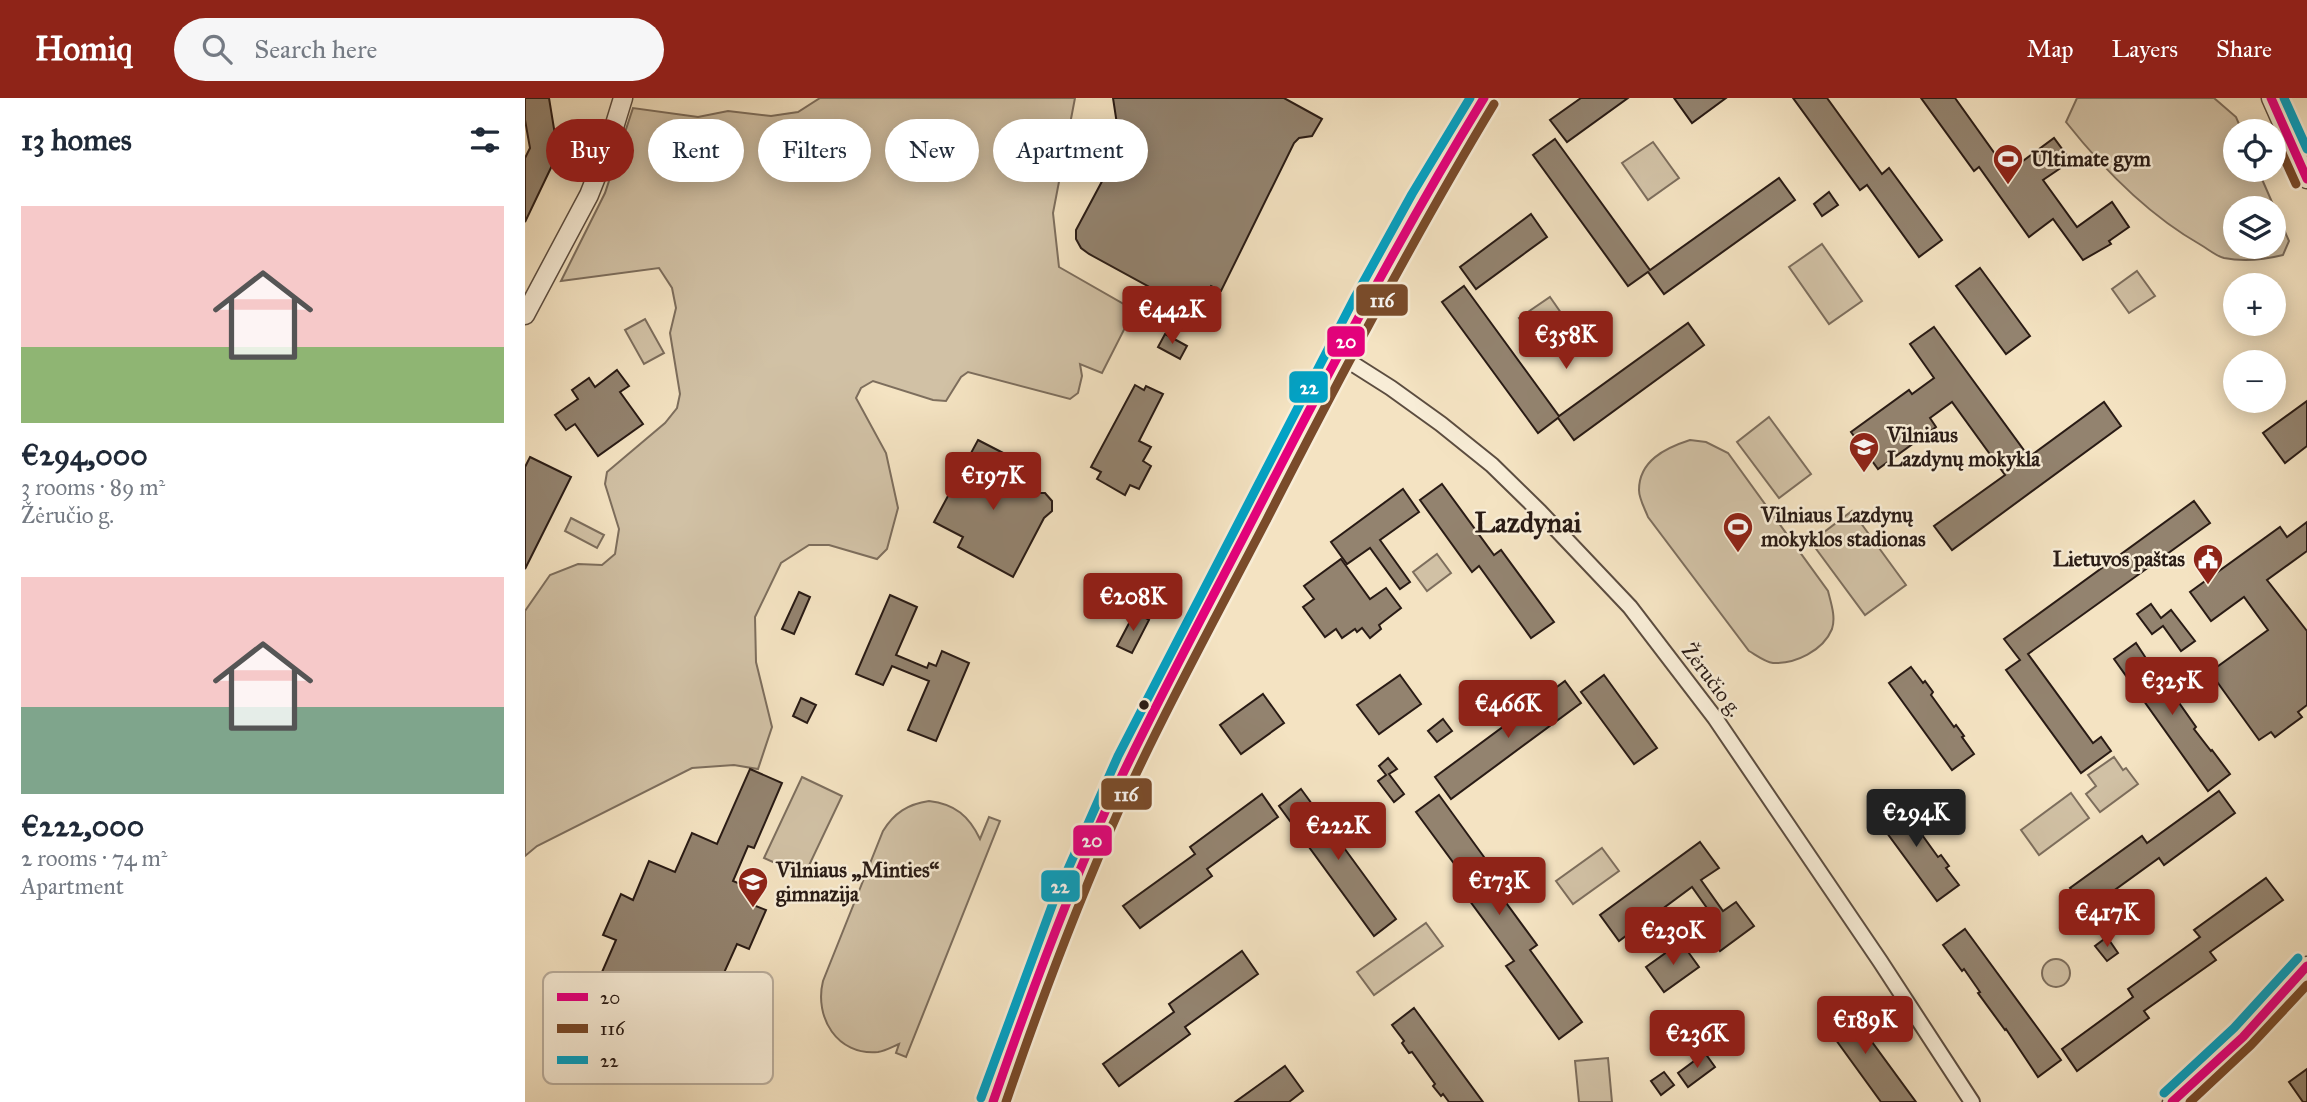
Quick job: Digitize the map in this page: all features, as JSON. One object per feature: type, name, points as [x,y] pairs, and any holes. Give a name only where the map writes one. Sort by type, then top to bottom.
[{"type":"street","points":[[525,315],[589,195],[623,98]]},
{"type":"street","points":[[993,1102],[1061,916],[1148,722],[1339,355],[1423,201],[1484,98]]},
{"type":"street","points":[[2271,98],[2307,179]]},
{"type":"street","name":"Žėručio g.","points":[[1339,355],[1431,417],[1492,465],[1630,607],[1715,718],[1972,1102]]},
{"type":"street","points":[[2172,1102],[2256,1022],[2307,966]]},
{"type":"shaded area","points":[[820,98],[1075,98],[1071,119],[993,119],[993,182],[1059,182],[1053,213],[1059,267],[1134,310],[1102,373],[1080,364],[1082,376],[1078,393],[1070,399],[968,372],[961,377],[946,401],[933,400],[873,381],[861,388],[856,398],[886,453],[898,508],[887,549],[877,559],[829,545],[809,545],[781,563],[755,617],[756,662],[772,727],[758,769],[734,765],[692,768],[537,846],[525,856],[525,611],[550,575],[578,564],[602,565],[615,554],[619,529],[605,484],[607,472],[665,423],[677,408],[680,394],[670,333],[676,308],[672,288],[659,268],[561,281],[609,182],[634,182],[634,119],[629,119],[633,108],[698,117],[728,111],[771,116],[798,112]]},
{"type":"shaded area","points":[[2077,98],[2214,98],[2237,119],[2223,119],[2223,182],[2263,182],[2269,196],[2223,196],[2223,258],[2182,233],[2145,206],[2096,157],[2066,122]]},
{"type":"shaded area","points":[[1653,142],[1679,178],[1648,200],[1622,163]]},
{"type":"shaded area","points":[[1822,244],[1862,301],[1829,324],[1789,267]]},
{"type":"shaded area","points":[[2137,271],[2155,296],[2129,313],[2112,289]]},
{"type":"shaded area","points":[[1550,297],[1575,333],[1544,354],[1519,318]]},
{"type":"shaded area","points":[[645,319],[664,353],[644,364],[625,330]]},
{"type":"shaded area","points":[[1769,417],[1811,474],[1779,498],[1737,442]]},
{"type":"shaded area","name":"Vilniaus Lazdynų mokyklos stadionas","points":[[1690,440],[1706,442],[1728,453],[1828,591],[1833,615],[1832,629],[1822,644],[1807,655],[1773,663],[1749,651],[1648,517],[1639,493],[1643,471],[1655,457]]},
{"type":"shaded area","points":[[1852,511],[1906,585],[1865,615],[1811,542]]},
{"type":"shaded area","points":[[571,518],[604,535],[597,548],[565,531]]},
{"type":"shaded area","points":[[1437,554],[1451,573],[1427,591],[1413,572]]},
{"type":"shaded area","points":[[2114,757],[2138,784],[2100,812],[2086,794],[2096,786],[2088,775]]},
{"type":"shaded area","points":[[802,777],[842,796],[804,876],[764,858]]},
{"type":"shaded area","points":[[2071,793],[2089,818],[2039,855],[2021,830]]},
{"type":"shaded area","points":[[929,801],[954,808],[966,818],[980,839],[989,817],[1000,821],[906,1057],[896,1053],[899,1044],[881,1051],[863,1052],[840,1041],[832,1032],[822,1008],[823,981],[883,831],[902,810]]},
{"type":"shaded area","points":[[1602,848],[1619,871],[1573,904],[1556,881]]},
{"type":"shaded area","points":[[1426,923],[1443,946],[1374,995],[1357,972]]},
{"type":"shaded area","points":[[2056,959],[2066,963],[2070,973],[2066,983],[2056,987],[2046,983],[2042,973],[2046,963]]},
{"type":"shaded area","points":[[1608,1058],[1612,1102],[1579,1102],[1575,1061]]},
{"type":"building","points":[[525,98],[549,98],[552,119],[546,119],[546,178],[525,222],[525,158],[530,148],[525,120]]},
{"type":"building","points":[[1113,98],[1284,98],[1322,119],[1312,136],[1299,138],[1294,143],[1221,291],[1211,286],[1200,305],[1188,299],[1184,306],[1089,254],[1081,248],[1076,239],[1076,230],[1102,182],[1148,182],[1148,119],[1116,119]]},
{"type":"building","points":[[1581,98],[1628,98],[1567,142],[1550,120]]},
{"type":"building","points":[[1674,98],[1726,98],[1692,123]]},
{"type":"building","points":[[1793,98],[1827,98],[1882,174],[1889,168],[1942,240],[1919,257],[1867,185],[1860,190]]},
{"type":"building","points":[[1921,98],[1955,98],[2008,172],[2054,138],[2071,161],[2043,180],[2077,227],[2112,202],[2129,227],[2109,241],[2111,244],[2083,260],[2053,219],[2029,237],[1979,167],[1974,171]]},
{"type":"building","points":[[1555,139],[1650,270],[1779,178],[1795,200],[1664,294],[1648,272],[1628,286],[1533,155]]},
{"type":"building","points":[[1829,192],[1838,205],[1822,216],[1814,204]]},
{"type":"building","points":[[1531,214],[1547,237],[1476,289],[1460,267]]},
{"type":"building","points":[[1980,268],[2030,336],[2006,354],[1956,286]]},
{"type":"building","points":[[1464,286],[1559,416],[1688,323],[1704,345],[1574,440],[1558,418],[1538,433],[1442,302]]},
{"type":"building","points":[[1934,327],[2029,457],[2104,402],[2121,426],[1952,550],[1934,526],[2005,475],[1952,402],[1930,418],[1936,427],[1878,469],[1851,432],[1909,390],[1912,394],[1934,378],[1910,344]]},
{"type":"building","points":[[1165,334],[1187,346],[1180,359],[1158,347]]},
{"type":"building","points":[[617,370],[629,386],[620,392],[643,424],[598,456],[575,424],[566,430],[555,415],[578,399],[572,390],[589,378],[595,387]]},
{"type":"building","points":[[1135,385],[1144,390],[1146,386],[1163,394],[1139,441],[1151,447],[1143,461],[1151,466],[1139,489],[1130,485],[1125,495],[1097,479],[1101,472],[1091,467]]},
{"type":"building","points":[[2307,401],[2307,446],[2285,463],[2263,433]]},
{"type":"building","points":[[978,440],[1011,457],[998,480],[1030,496],[1045,493],[1052,501],[1052,511],[1044,518],[1013,577],[958,547],[963,537],[934,522]]},
{"type":"building","points":[[530,457],[571,477],[525,569],[525,467]]},
{"type":"building","points":[[1442,484],[1494,555],[1501,550],[1554,622],[1531,638],[1479,566],[1472,572],[1420,500]]},
{"type":"building","points":[[1403,489],[1419,512],[1380,540],[1410,582],[1400,589],[1370,548],[1347,564],[1331,542]]},
{"type":"building","points":[[2194,501],[2210,523],[2028,654],[2093,743],[2101,737],[2111,751],[2081,773],[2006,670],[2020,660],[2004,639]]},
{"type":"building","points":[[2307,522],[2307,551],[2267,580],[2307,631],[2307,705],[2298,712],[2302,717],[2275,737],[2271,732],[2259,740],[2210,672],[2268,630],[2244,597],[2211,621],[2190,592],[2280,527],[2287,537]]},
{"type":"building","points":[[1341,559],[1370,599],[1386,588],[1401,608],[1379,625],[1381,629],[1370,638],[1362,628],[1357,632],[1355,629],[1342,638],[1336,629],[1325,637],[1303,607],[1314,599],[1304,586]]},
{"type":"building","points":[[799,592],[810,597],[794,634],[782,629]]},
{"type":"building","points":[[890,595],[917,607],[896,655],[927,668],[929,663],[936,666],[942,651],[969,663],[936,741],[908,730],[929,681],[892,666],[883,685],[856,674]]},
{"type":"building","points":[[2151,604],[2161,618],[2171,610],[2195,641],[2181,651],[2163,626],[2152,634],[2137,614]]},
{"type":"building","points":[[1135,612],[1149,620],[1132,653],[1117,646]]},
{"type":"building","points":[[2136,643],[2168,692],[2170,690],[2196,727],[2194,729],[2230,774],[2208,791],[2114,659]]},
{"type":"building","points":[[1911,667],[1933,692],[1931,695],[1954,727],[1956,725],[1974,754],[1952,770],[1889,683]]},
{"type":"building","points":[[1400,675],[1421,704],[1379,734],[1357,705]]},
{"type":"building","points":[[1604,675],[1657,748],[1634,764],[1581,692]]},
{"type":"building","points":[[1565,681],[1581,703],[1451,799],[1435,777]]},
{"type":"building","points":[[1263,694],[1284,723],[1241,754],[1220,725]]},
{"type":"building","points":[[801,698],[816,705],[807,723],[793,716]]},
{"type":"building","points":[[1443,719],[1452,731],[1437,742],[1428,731]]},
{"type":"building","points":[[1388,758],[1397,769],[1389,774],[1404,794],[1394,802],[1378,781],[1386,775],[1379,766]]},
{"type":"building","points":[[750,769],[782,783],[754,848],[748,846],[733,881],[759,892],[753,905],[766,910],[749,949],[737,944],[724,972],[602,972],[616,940],[603,935],[621,894],[633,900],[649,861],[675,872],[692,833],[717,844]]},
{"type":"building","points":[[1301,789],[1396,919],[1374,936],[1279,806]]},
{"type":"building","points":[[2219,791],[2235,813],[2164,865],[2159,858],[2087,910],[2070,888],[2142,836],[2147,843]]},
{"type":"building","points":[[1262,794],[1278,817],[1207,869],[1212,876],[1140,928],[1123,906],[1195,854],[1190,847]]},
{"type":"building","points":[[1439,795],[1492,868],[1485,874],[1537,945],[1530,950],[1582,1022],[1559,1039],[1506,966],[1514,961],[1461,889],[1469,884],[1416,812]]},
{"type":"building","points":[[1895,797],[1907,814],[1910,813],[1917,823],[1915,825],[1938,857],[1941,855],[1949,866],[1946,868],[1959,885],[1937,901],[1873,814]]},
{"type":"building","points":[[1700,842],[1719,868],[1701,880],[1723,911],[1736,902],[1754,926],[1720,951],[1702,927],[1714,918],[1692,887],[1619,941],[1600,915]]},
{"type":"building","points":[[2266,878],[2283,900],[2210,952],[2216,960],[2144,1011],[2149,1018],[2077,1071],[2062,1049],[2133,997],[2128,989],[2200,937],[2194,930]]},
{"type":"building","points":[[1965,929],[2061,1060],[2038,1077],[1964,969],[1962,971],[1943,945]]},
{"type":"building","points":[[2107,937],[2118,953],[2107,961],[2095,946]]},
{"type":"building","points":[[1681,942],[1699,967],[1664,992],[1646,967]]},
{"type":"building","points":[[1242,951],[1258,974],[1185,1027],[1190,1034],[1119,1086],[1103,1064],[1174,1012],[1169,1004]]},
{"type":"building","points":[[1842,1001],[1916,1102],[1881,1102],[1820,1018]]},
{"type":"building","points":[[1414,1008],[1483,1102],[1449,1102],[1433,1086],[1435,1084],[1412,1052],[1409,1053],[1392,1025]]},
{"type":"building","points":[[1705,1053],[1715,1067],[1688,1087],[1678,1073]]},
{"type":"building","points":[[1285,1066],[1303,1091],[1289,1102],[1235,1102]]},
{"type":"building","points":[[2307,1069],[2307,1102],[2303,1102],[2289,1082]]},
{"type":"building","points":[[1664,1072],[1674,1085],[1661,1095],[1651,1081]]},
{"type":"transit line","name":"22","points":[[981,1098],[1053,903],[1118,756],[1354,299],[1412,194],[1470,98]]},
{"type":"transit line","name":"20","points":[[993,1102],[1077,876],[1144,731],[1365,305],[1484,98]]},
{"type":"transit line","name":"20","points":[[2271,98],[2307,179]]},
{"type":"transit line","name":"22","points":[[2284,98],[2307,149]]},
{"type":"transit line","name":"116","points":[[1006,1102],[1088,882],[1154,737],[1320,415],[1494,104]]},
{"type":"transit line","name":"116","points":[[2286,162],[2296,184]]},
{"type":"transit line","name":"22","points":[[2164,1093],[2234,1028],[2298,958]]},
{"type":"transit line","name":"20","points":[[2172,1102],[2243,1037],[2307,966]]},
{"type":"transit line","name":"116","points":[[2190,1102],[2251,1045],[2307,985]]},
{"type":"place","name":"Ultimate gym","points":[[2008,186]]},
{"type":"place","name":"Vilniaus Lazdynų mokykla","points":[[1864,474]]},
{"type":"place","name":"Vilniaus Lazdynų mokyklos stadionas","points":[[1738,554]]},
{"type":"place","name":"Lietuvos paštas","points":[[2208,586]]},
{"type":"place","name":"Vilniaus „Minties“ gimnazija","points":[[753,909]]},
{"type":"district","name":"Lazdynai","points":[[1528,522]]}]
